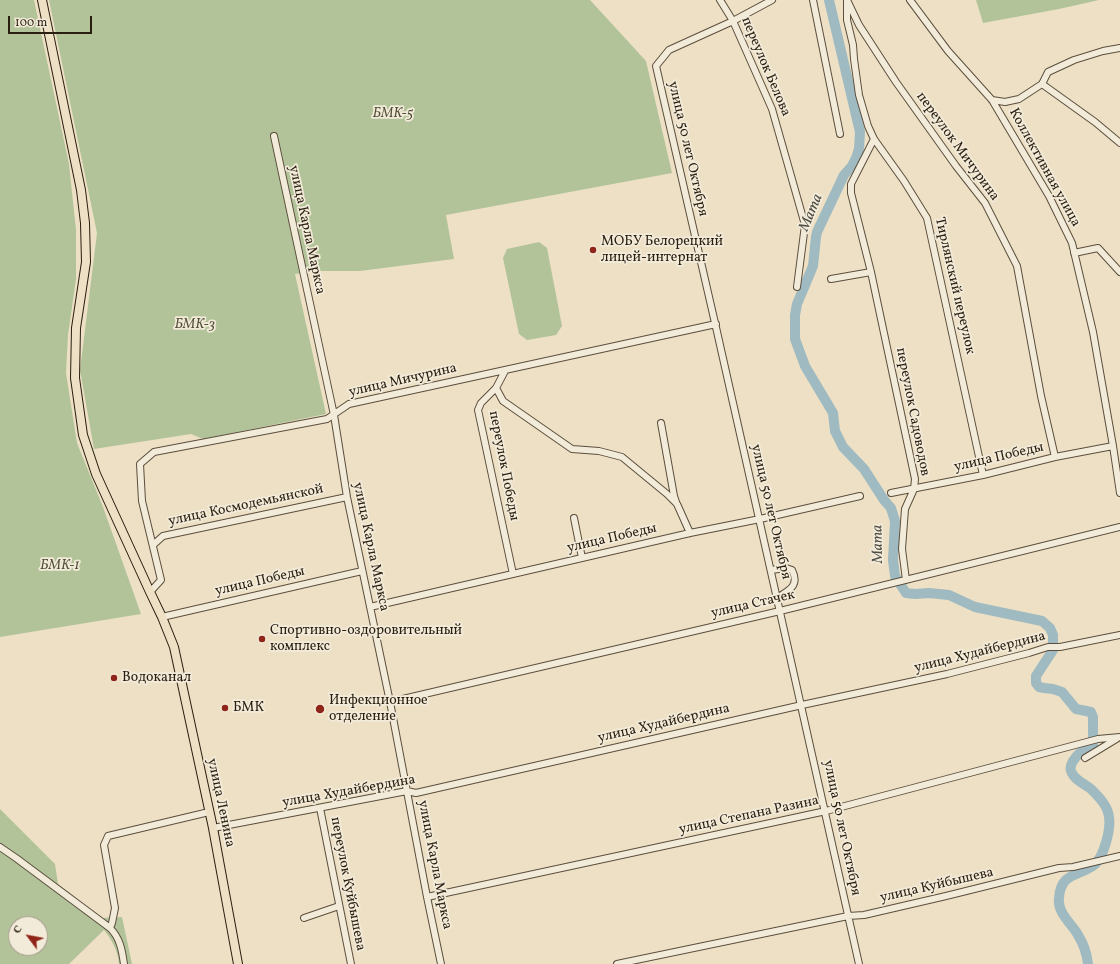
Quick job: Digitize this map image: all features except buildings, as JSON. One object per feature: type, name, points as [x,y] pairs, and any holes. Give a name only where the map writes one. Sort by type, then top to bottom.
[{"type":"main road","name":"улица Ленина","points":[[42,0],[81,190],[85,223],[86,262],[76,328],[75,378],[83,435],[96,474],[162,617],[174,647],[213,828],[238,964]]},
{"type":"street","name":"переулок Белова","points":[[720,0],[733,20],[772,109],[805,225],[797,287]]},
{"type":"street","points":[[733,20],[772,0]]},
{"type":"street","points":[[813,0],[840,134]]},
{"type":"street","name":"Тирлянский переулок","points":[[847,0],[847,20],[853,45],[859,95],[868,126],[874,139],[904,181],[927,218],[983,475]]},
{"type":"street","name":"переулок Мичурина","points":[[847,0],[859,25],[896,82],[918,114],[985,203],[1017,266],[1041,396],[1055,457]]},
{"type":"street","name":"Коллективная улица","points":[[910,0],[948,51],[992,100],[1049,196],[1072,243],[1093,332],[1120,493]]},
{"type":"street","name":"улица 50 лет Октября","points":[[733,20],[669,50],[656,66],[716,324],[859,964]]},
{"type":"street","points":[[992,100],[1005,102],[1019,99],[1042,84],[1048,72],[1074,60],[1103,51],[1120,48]]},
{"type":"street","points":[[1042,84],[1095,122],[1120,143]]},
{"type":"street","name":"улица Карла Маркса","points":[[274,136],[334,415],[347,497],[390,702],[441,964]]},
{"type":"street","name":"переулок Садоводов","points":[[874,139],[851,184],[851,193],[871,272],[916,479],[914,489],[905,509],[902,549],[906,580]]},
{"type":"street","points":[[1074,253],[1098,248],[1120,272]]},
{"type":"street","points":[[831,279],[871,272]]},
{"type":"street","name":"улица Мичурина","points":[[150,592],[162,580],[142,501],[140,464],[154,452],[328,418],[349,404],[716,324]]},
{"type":"street","name":"переулок Победы","points":[[505,371],[496,388],[481,403],[478,410],[513,574]]},
{"type":"street","points":[[496,388],[503,401],[572,449],[598,451],[622,457],[677,504]]},
{"type":"street","points":[[661,423],[674,496],[690,533]]},
{"type":"street","name":"улица Победы","points":[[891,493],[983,475],[1055,457],[1113,446]]},
{"type":"street","name":"улица Победы","points":[[370,607],[690,533],[760,519],[860,496]]},
{"type":"street","name":"улица Космодемьянской","points":[[153,545],[163,536],[347,497]]},
{"type":"street","points":[[574,518],[582,558]]},
{"type":"street","name":"улица Стачек","points":[[390,702],[780,612],[1120,527]]},
{"type":"street","points":[[771,570],[786,568],[792,570],[795,576],[795,584],[777,598]]},
{"type":"street","name":"улица Победы","points":[[162,617],[362,571]]},
{"type":"street","name":"улица Худайбердина","points":[[213,828],[407,791],[416,793],[802,705],[948,674],[1048,647],[1060,647],[1120,635]]},
{"type":"street","points":[[1085,758],[1120,738]]},
{"type":"street","name":"улица Степана Разина","points":[[427,897],[826,811],[1098,740],[1120,738]]},
{"type":"street","name":"переулок Куйбышева","points":[[320,808],[351,964]]},
{"type":"street","points":[[110,928],[115,908],[104,845],[108,836],[209,812]]},
{"type":"street","points":[[0,847],[110,928],[118,938],[124,964]]},
{"type":"street","name":"улица Куйбышева","points":[[617,964],[848,916],[864,915],[1059,868],[1073,867],[1120,856]]},
{"type":"street","points":[[304,918],[339,906]]},
{"type":"green space","name":"БМК-1","points":[[0,0],[34,0],[69,164],[76,230],[76,279],[68,335],[66,373],[77,443],[103,507],[141,614],[0,637]]},
{"type":"green space","points":[[49,0],[590,0],[646,61],[672,173],[446,215],[454,259],[360,271],[320,271],[295,274],[326,414],[203,439],[191,434],[94,449],[80,370],[97,233]]},
{"type":"green space","points":[[976,0],[1099,0],[983,23]]},
{"type":"green space","points":[[539,242],[547,248],[562,326],[556,335],[527,340],[519,334],[503,258],[507,249]]},
{"type":"green space","points":[[0,809],[55,864],[58,884],[101,918],[122,917],[132,964],[119,964],[114,946],[104,930],[69,964],[0,964]]},
{"type":"waterway","name":"Мата","points":[[829,0],[860,132],[859,149],[852,166],[844,175],[817,232],[813,266],[797,304],[795,315],[795,339],[805,366],[833,413],[835,431],[843,447],[864,469],[884,500],[891,508],[895,521],[893,560],[895,576],[906,593],[949,595],[975,607],[1042,621],[1050,628],[1053,635],[1053,650],[1036,676],[1036,683],[1039,687],[1062,692],[1076,709],[1091,712],[1093,717],[1093,747],[1089,750],[1082,751],[1078,755],[1073,761],[1071,771],[1072,774],[1080,782],[1091,789],[1105,805],[1109,817],[1108,835],[1104,849],[1098,861],[1088,869],[1067,879],[1060,890],[1059,898],[1060,909],[1080,938],[1088,964]]},
{"type":"place","name":"МОБУ Белорецкий лицей-интернат","points":[[593,250]]},
{"type":"place","name":"Спортивно-оздоровительный комплекс","points":[[262,639]]},
{"type":"place","name":"Водоканал","points":[[114,678]]},
{"type":"place","name":"БМК","points":[[225,708]]},
{"type":"place","name":"Инфекционное отделение","points":[[320,709]]},
{"type":"park label","name":"БМК-5","points":[[393,114]]},
{"type":"park label","name":"БМК-3","points":[[195,325]]}]
